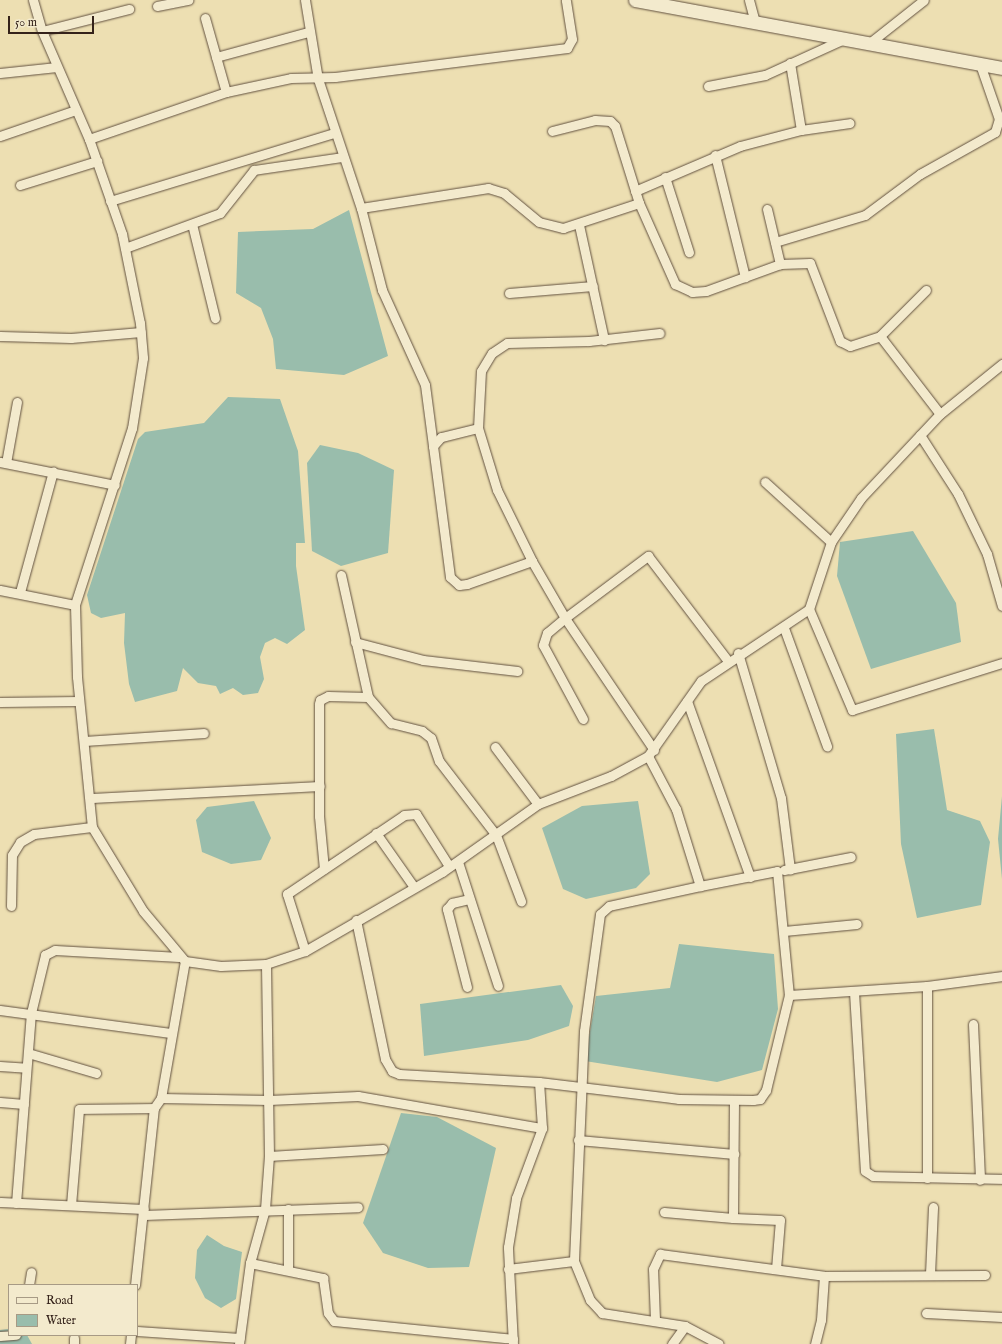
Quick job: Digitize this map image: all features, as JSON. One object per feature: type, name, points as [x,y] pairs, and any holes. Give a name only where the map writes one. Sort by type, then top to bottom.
[{"type":"main road","points":[[635,0],[688,5],[755,22],[844,39],[872,41],[1002,68]]},
{"type":"street","points":[[33,0],[42,31],[89,139],[97,161],[125,248],[141,332],[141,388],[115,485],[74,606],[79,701],[92,798],[92,827],[143,911],[182,959],[161,1098],[154,1108],[135,1284]]},
{"type":"street","points":[[157,6],[188,0]]},
{"type":"street","points":[[304,0],[308,32],[318,79],[334,133],[361,208],[382,290],[425,385],[444,551],[453,581],[468,584],[532,561]]},
{"type":"street","points":[[89,139],[226,92],[291,78],[318,79],[567,48],[572,39],[566,0]]},
{"type":"street","points":[[749,0],[755,22]]},
{"type":"street","points":[[872,41],[924,0]]},
{"type":"street","points":[[42,31],[129,9]]},
{"type":"street","points":[[205,18],[226,92]]},
{"type":"street","points":[[216,57],[308,32]]},
{"type":"street","points":[[708,86],[754,78],[844,39]]},
{"type":"street","points":[[790,63],[801,130]]},
{"type":"street","points":[[775,242],[865,214],[920,174],[995,132],[1000,119],[980,64]]},
{"type":"street","points":[[0,73],[57,67]]},
{"type":"street","points":[[0,136],[76,110]]},
{"type":"street","points":[[552,130],[595,120],[610,121],[619,134],[639,203],[674,284],[692,292],[706,291],[780,264],[803,261],[814,268],[835,336],[844,344],[880,336],[926,290]]},
{"type":"street","points":[[635,191],[716,155],[801,130],[850,122]]},
{"type":"street","points":[[110,201],[334,133]]},
{"type":"street","points":[[716,155],[745,277]]},
{"type":"street","points":[[125,248],[220,213],[254,170],[342,157]]},
{"type":"street","points":[[20,185],[97,161]]},
{"type":"street","points":[[665,177],[689,252]]},
{"type":"street","points":[[361,208],[488,188],[504,193],[539,222],[562,228],[579,225],[639,203]]},
{"type":"street","points":[[767,210],[780,264]]},
{"type":"street","points":[[192,224],[215,318]]},
{"type":"street","points":[[579,225],[604,340]]},
{"type":"street","points":[[509,293],[593,286]]},
{"type":"street","points":[[0,336],[71,338],[141,332]]},
{"type":"street","points":[[660,332],[604,340],[507,343],[500,347],[481,371],[478,428],[497,490],[532,561],[565,618],[651,753],[676,809],[700,886]]},
{"type":"street","points":[[880,336],[940,414]]},
{"type":"street","points":[[16,1203],[31,1013],[41,962],[48,952],[182,959],[221,966],[266,964],[305,951],[458,862],[538,804],[612,776],[651,753],[701,682],[738,653],[784,628],[808,609],[831,542],[861,498],[940,414],[1002,364]]},
{"type":"street","points":[[18,402],[3,463],[115,485]]},
{"type":"street","points":[[433,446],[440,437],[478,428]]},
{"type":"street","points":[[920,435],[958,494],[980,540],[1002,606]]},
{"type":"street","points":[[20,592],[53,472]]},
{"type":"street","points":[[765,482],[831,542]]},
{"type":"street","points":[[583,719],[543,645],[547,633],[648,556],[728,661]]},
{"type":"street","points":[[341,575],[368,697],[391,723],[427,735],[439,761],[496,835],[521,900]]},
{"type":"street","points":[[0,590],[20,592],[74,606]]},
{"type":"street","points":[[808,609],[852,710],[1002,663]]},
{"type":"street","points":[[784,628],[827,746]]},
{"type":"street","points":[[355,642],[423,660],[517,671]]},
{"type":"street","points":[[738,653],[781,798],[790,869]]},
{"type":"street","points":[[324,869],[320,786],[320,700],[368,697]]},
{"type":"street","points":[[0,702],[79,701]]},
{"type":"street","points":[[687,701],[750,876]]},
{"type":"street","points":[[85,741],[204,733]]},
{"type":"street","points":[[495,747],[538,804]]},
{"type":"street","points":[[92,798],[320,786]]},
{"type":"street","points":[[305,951],[287,894],[376,833],[413,812],[449,866]]},
{"type":"street","points":[[11,906],[12,854],[20,842],[34,834],[92,827]]},
{"type":"street","points":[[376,833],[414,887]]},
{"type":"street","points":[[719,1344],[685,1326],[655,1320],[613,1315],[596,1308],[574,1261],[578,1140],[583,1087],[584,1031],[600,914],[609,906],[700,886],[851,857]]},
{"type":"street","points":[[458,862],[498,986]]},
{"type":"street","points":[[356,920],[385,1060],[392,1071],[539,1082],[679,1100],[734,1101],[760,1098],[766,1090],[789,995],[777,871]]},
{"type":"street","points":[[467,987],[447,909],[469,899]]},
{"type":"street","points":[[784,931],[857,924]]},
{"type":"street","points":[[138,1331],[240,1341],[250,1263],[265,1209],[270,1156],[266,964]]},
{"type":"street","points":[[789,995],[854,992],[927,986],[1002,976]]},
{"type":"street","points":[[927,986],[927,1178]]},
{"type":"street","points":[[854,992],[865,1171],[873,1176],[980,1180],[1002,1179]]},
{"type":"street","points":[[0,1010],[170,1033]]},
{"type":"street","points":[[973,1024],[980,1180]]},
{"type":"street","points":[[28,1053],[96,1073]]},
{"type":"street","points":[[0,1066],[26,1068]]},
{"type":"street","points":[[250,1263],[323,1278],[328,1313],[334,1321],[513,1342],[508,1269],[516,1198],[542,1128],[539,1082]]},
{"type":"street","points":[[161,1098],[269,1100],[358,1096],[542,1128]]},
{"type":"street","points":[[733,1218],[734,1101]]},
{"type":"street","points":[[0,1102],[24,1104]]},
{"type":"street","points":[[72,1205],[79,1109],[154,1108]]},
{"type":"street","points":[[578,1140],[734,1154]]},
{"type":"street","points":[[270,1156],[382,1149]]},
{"type":"street","points":[[0,1202],[72,1205],[144,1212],[358,1207]]},
{"type":"street","points":[[930,1274],[933,1207]]},
{"type":"street","points":[[288,1209],[288,1270]]},
{"type":"street","points":[[664,1212],[733,1218],[780,1220],[776,1269]]},
{"type":"street","points":[[655,1320],[653,1269],[660,1254],[824,1276],[930,1274],[985,1275]]},
{"type":"street","points":[[508,1269],[574,1261]]},
{"type":"street","points":[[28,1284],[30,1272]]},
{"type":"street","points":[[815,1344],[821,1320],[824,1276]]},
{"type":"street","points":[[926,1313],[1002,1317]]},
{"type":"street","points":[[672,1344],[685,1326]]},
{"type":"water","points":[[349,210],[388,356],[344,375],[276,369],[273,339],[261,308],[236,293],[238,232],[313,229]]},
{"type":"water","points":[[228,397],[280,399],[298,451],[305,543],[296,543],[296,566],[305,630],[287,644],[275,638],[265,643],[260,657],[264,679],[258,693],[243,695],[233,688],[220,694],[216,686],[198,683],[183,668],[177,691],[135,702],[129,684],[124,643],[125,613],[101,618],[91,613],[87,595],[138,439],[145,432],[204,423]]},
{"type":"water","points":[[320,445],[358,453],[394,470],[388,553],[341,566],[312,551],[307,463]]},
{"type":"water","points":[[913,531],[956,603],[961,642],[871,669],[837,576],[840,542]]},
{"type":"water","points":[[934,729],[947,810],[980,821],[990,842],[981,905],[917,918],[901,844],[896,734]]},
{"type":"water","points":[[1002,796],[1002,879],[998,839]]},
{"type":"water","points":[[254,801],[271,838],[261,860],[231,864],[202,852],[196,820],[207,807]]},
{"type":"water","points":[[638,801],[650,874],[636,888],[586,899],[563,889],[542,828],[582,806]]},
{"type":"water","points":[[679,944],[774,954],[778,1009],[762,1070],[717,1082],[585,1061],[596,996],[670,988]]},
{"type":"water","points":[[561,985],[573,1006],[569,1026],[528,1040],[424,1056],[420,1004]]},
{"type":"water","points":[[401,1113],[437,1117],[496,1148],[469,1267],[428,1268],[383,1253],[363,1223]]},
{"type":"water","points":[[207,1235],[224,1246],[242,1252],[236,1299],[221,1308],[205,1298],[195,1278],[197,1250]]},
{"type":"water","points":[[8,1329],[8,1336],[28,1336],[32,1344],[0,1344],[0,1330]]}]
